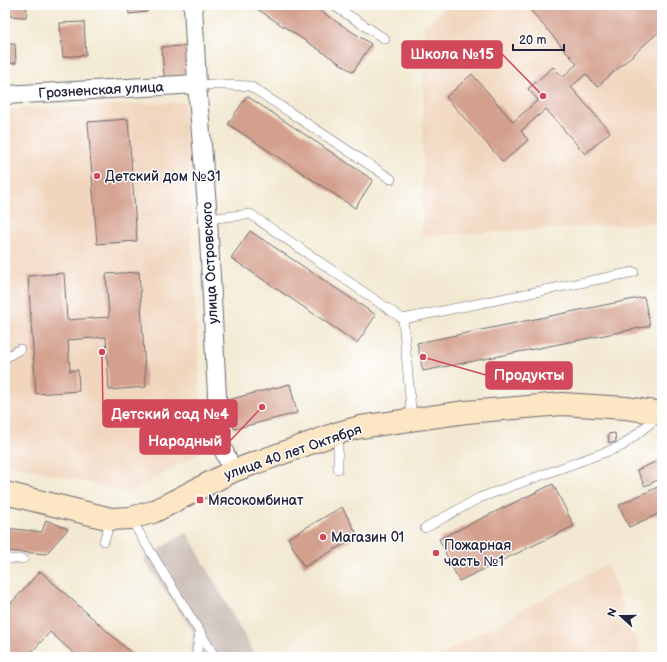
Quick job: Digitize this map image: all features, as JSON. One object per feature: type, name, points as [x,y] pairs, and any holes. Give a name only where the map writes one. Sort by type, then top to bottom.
[{"type":"main road","name":"улица 40 лет Октября","points":[[5,493],[121,518],[152,512],[233,471],[360,427],[466,412],[562,404],[626,408],[662,413]]},
{"type":"street","name":"улица Островского","points":[[193,5],[197,84],[208,219],[219,435],[222,447],[233,471]]},
{"type":"street","name":"Грозненская улица","points":[[5,95],[197,84]]},
{"type":"lane","points":[[333,5],[385,39]]},
{"type":"lane","points":[[197,84],[250,86],[391,179]]},
{"type":"lane","points":[[208,219],[250,214],[403,318],[634,272]]},
{"type":"lane","points":[[403,318],[412,420]]},
{"type":"lane","points":[[5,358],[20,349]]},
{"type":"lane","points":[[425,528],[479,498],[622,446],[662,413]]},
{"type":"lane","points":[[338,434],[338,469]]},
{"type":"lane","points":[[104,541],[121,518],[200,632],[214,657]]},
{"type":"lane","points":[[5,559],[23,559]]},
{"type":"lane","points":[[196,657],[200,632]]},
{"type":"shaded area","points":[[449,5],[662,5],[662,165],[657,182],[656,223],[422,236],[424,27]]},
{"type":"shaded area","points":[[185,102],[203,451],[130,493],[5,463],[5,110]]},
{"type":"shaded area","points":[[187,532],[256,657],[191,657],[193,631],[143,559]]},
{"type":"shaded area","points":[[607,564],[642,657],[436,657]]},
{"type":"building","points":[[5,5],[27,5],[26,17],[5,16]]},
{"type":"building","points":[[128,5],[146,5],[147,12],[129,14]]},
{"type":"building","points":[[251,5],[311,5],[371,44],[353,72]]},
{"type":"building","points":[[526,5],[658,5],[662,10],[662,29],[597,87],[586,74],[571,87],[610,132],[585,154],[546,109],[521,131],[528,140],[503,162],[446,97],[472,74],[513,122],[538,100],[528,89],[553,67],[563,77],[577,64]]},
{"type":"building","points":[[84,22],[86,55],[63,57],[60,23]]},
{"type":"building","points":[[5,44],[15,44],[16,63],[5,64]]},
{"type":"building","points":[[186,46],[188,76],[164,77],[162,47]]},
{"type":"building","points":[[247,96],[373,180],[355,208],[228,124]]},
{"type":"building","points":[[128,119],[137,241],[97,244],[88,122]]},
{"type":"building","points":[[250,231],[376,315],[357,343],[231,258]]},
{"type":"building","points":[[139,272],[146,387],[109,390],[106,337],[68,340],[70,371],[78,370],[79,391],[36,394],[28,276],[64,273],[67,320],[109,317],[106,274]]},
{"type":"building","points":[[644,297],[650,326],[423,371],[417,343]]},
{"type":"building","points":[[290,384],[297,413],[234,429],[227,400]]},
{"type":"building","points":[[615,433],[616,442],[609,443],[608,434]]},
{"type":"building","points":[[662,459],[662,478],[645,486],[637,470]]},
{"type":"building","points":[[553,484],[574,526],[459,581],[439,539]]},
{"type":"building","points":[[662,485],[662,512],[629,527],[619,505]]},
{"type":"building","name":"Магазин 01","points":[[342,507],[358,536],[304,567],[288,538]]},
{"type":"building","points":[[46,520],[68,529],[46,554],[5,551],[5,528],[42,532]]},
{"type":"building","points":[[40,571],[136,657],[78,657],[50,632],[27,657],[5,657],[5,610]]},
{"type":"place","name":"Школа №15","points":[[543,96]]},
{"type":"place","name":"Детский дом №31","points":[[97,176]]},
{"type":"place","name":"Детский сад №4","points":[[102,352]]},
{"type":"place","name":"Продукты","points":[[423,357]]},
{"type":"place","name":"Народный","points":[[262,407]]},
{"type":"place","name":"Мясокомбинат","points":[[200,500]]},
{"type":"place","name":"Магазин 01","points":[[323,537]]},
{"type":"place","name":"Пожарная часть №1","points":[[436,553]]}]
